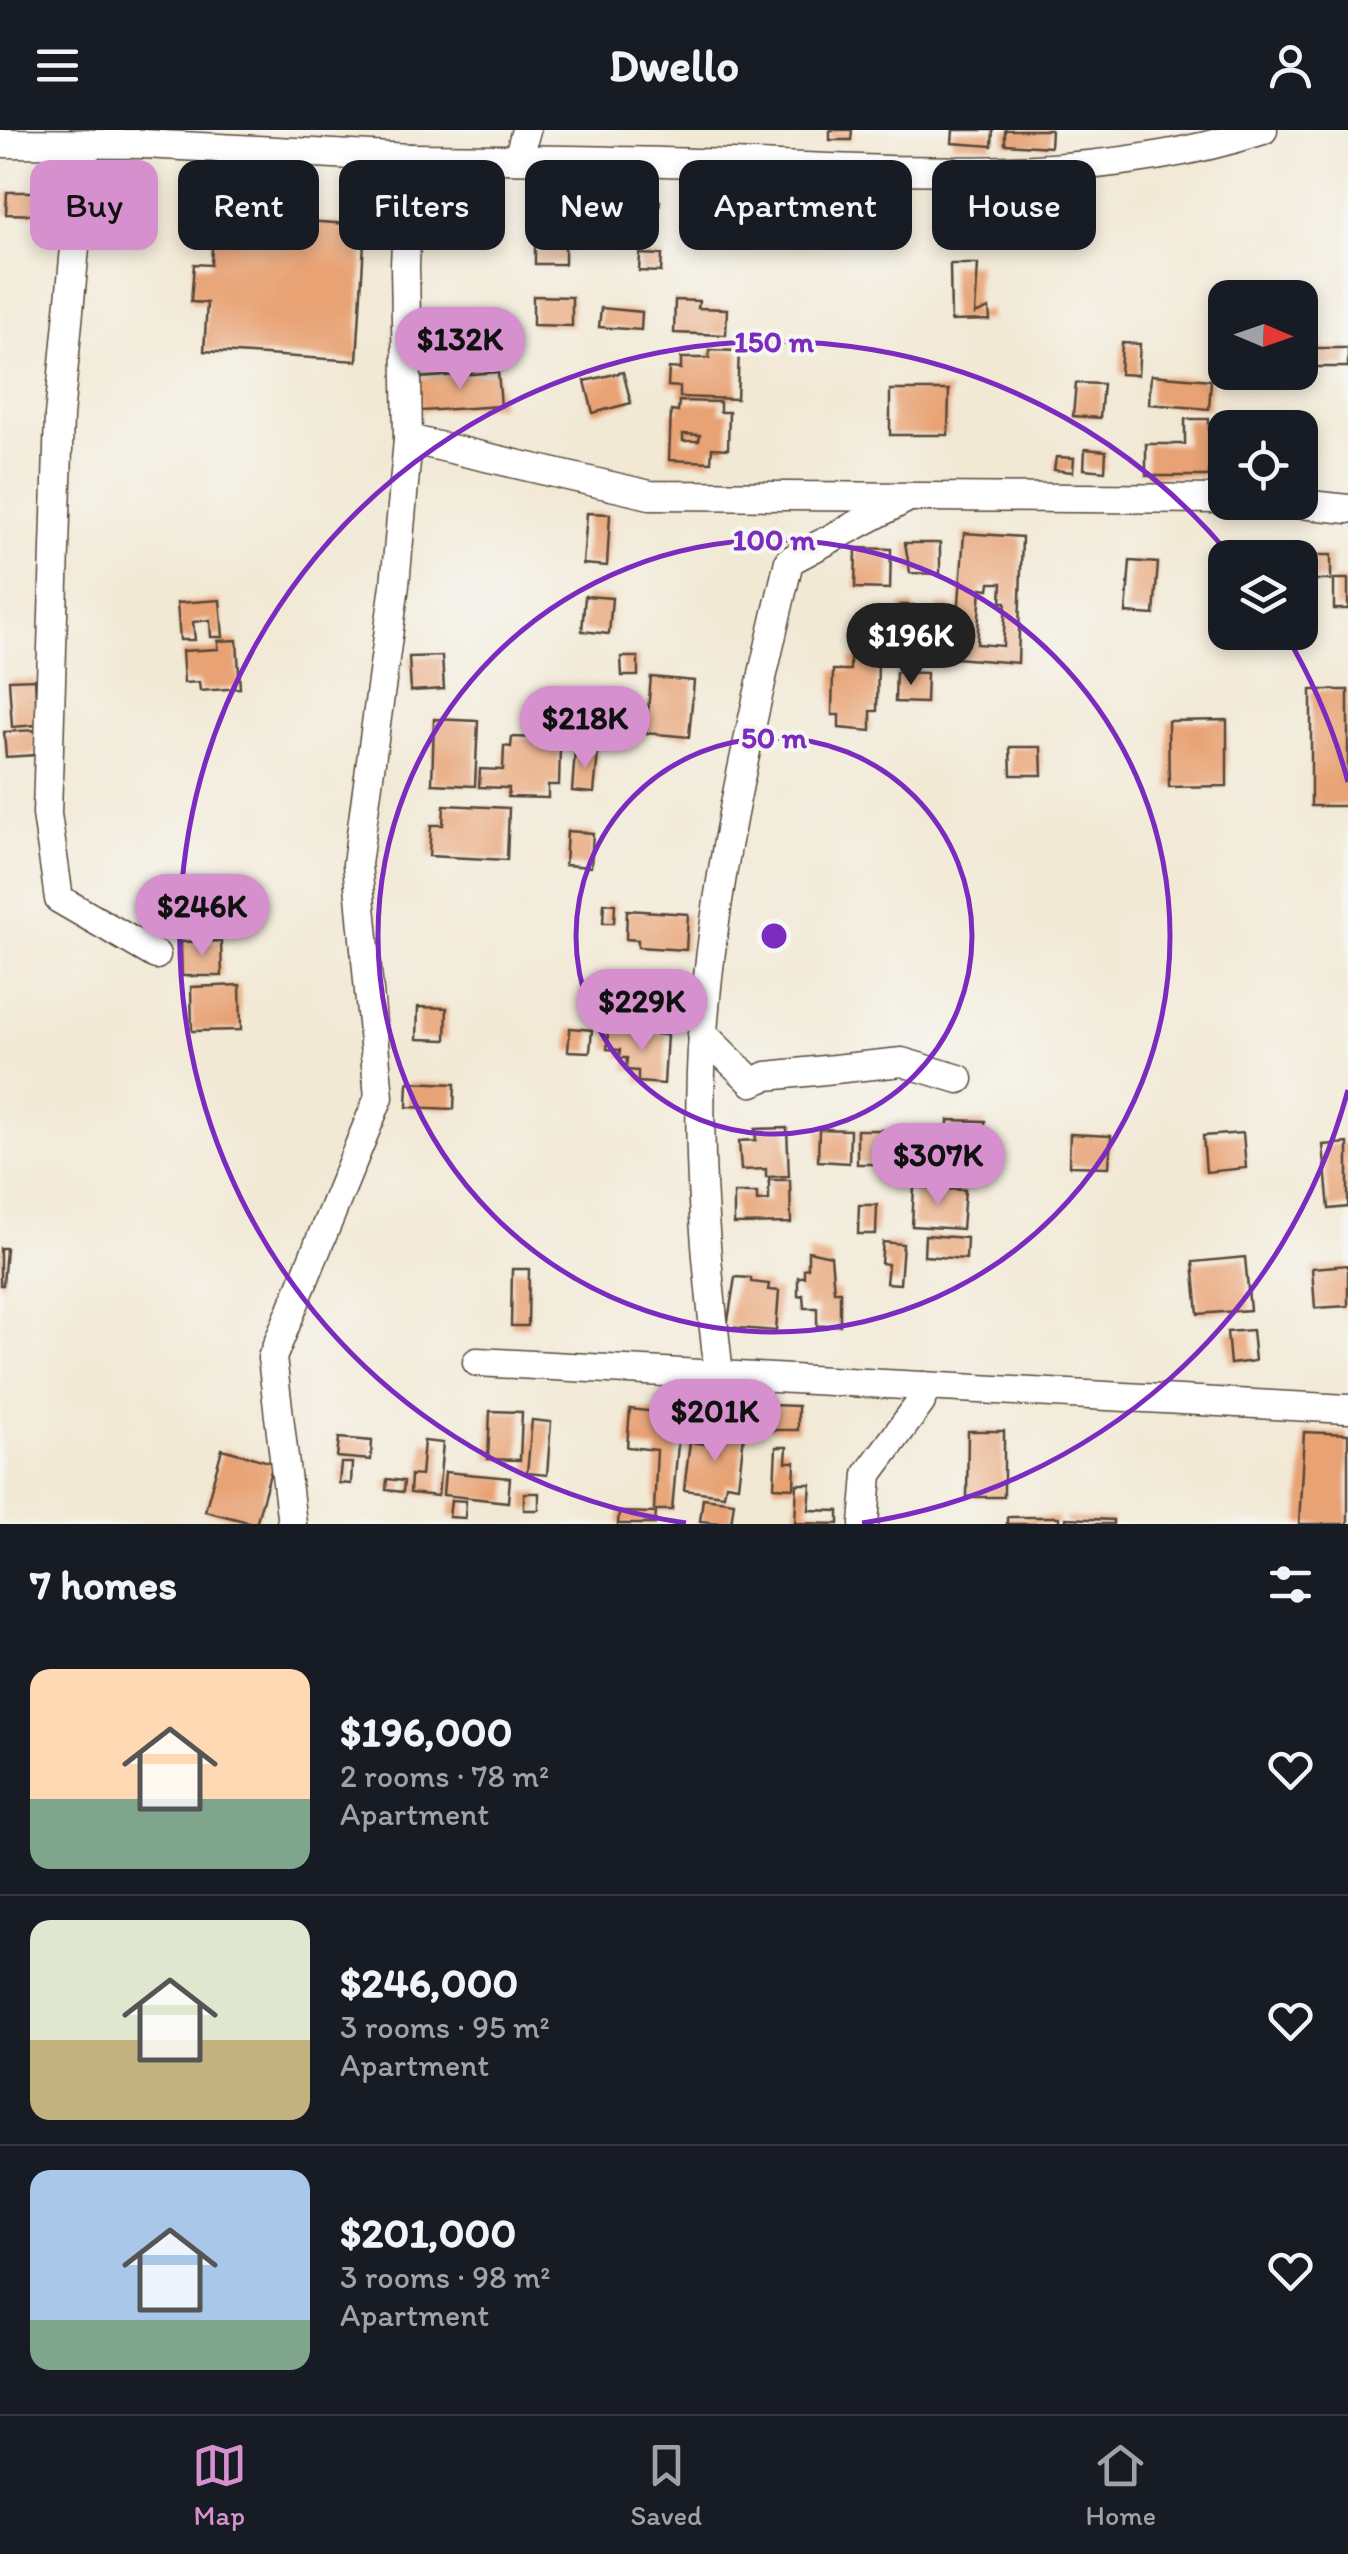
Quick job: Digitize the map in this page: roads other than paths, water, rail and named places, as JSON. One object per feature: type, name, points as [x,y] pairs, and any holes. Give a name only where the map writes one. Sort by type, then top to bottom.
[{"type":"street","points":[[518,159],[526,130]]},
{"type":"street","points":[[0,143],[838,170],[1114,164],[1212,147],[1263,130]]},
{"type":"street","points":[[85,143],[59,416],[46,814],[58,899],[156,954]]},
{"type":"street","points":[[292,1524],[272,1358],[379,1097],[357,864],[395,584],[408,439],[405,264],[410,158]]},
{"type":"street","points":[[408,439],[650,495],[1208,499]]},
{"type":"street","points":[[719,1374],[704,1249],[702,1034],[734,800],[788,561],[914,495]]},
{"type":"street","points":[[1318,506],[1348,509]]},
{"type":"street","points":[[702,1034],[752,1082],[767,1076],[902,1062],[959,1079]]},
{"type":"street","points":[[477,1362],[1348,1408]]},
{"type":"street","points":[[864,1524],[868,1474],[921,1402],[923,1386]]}]
